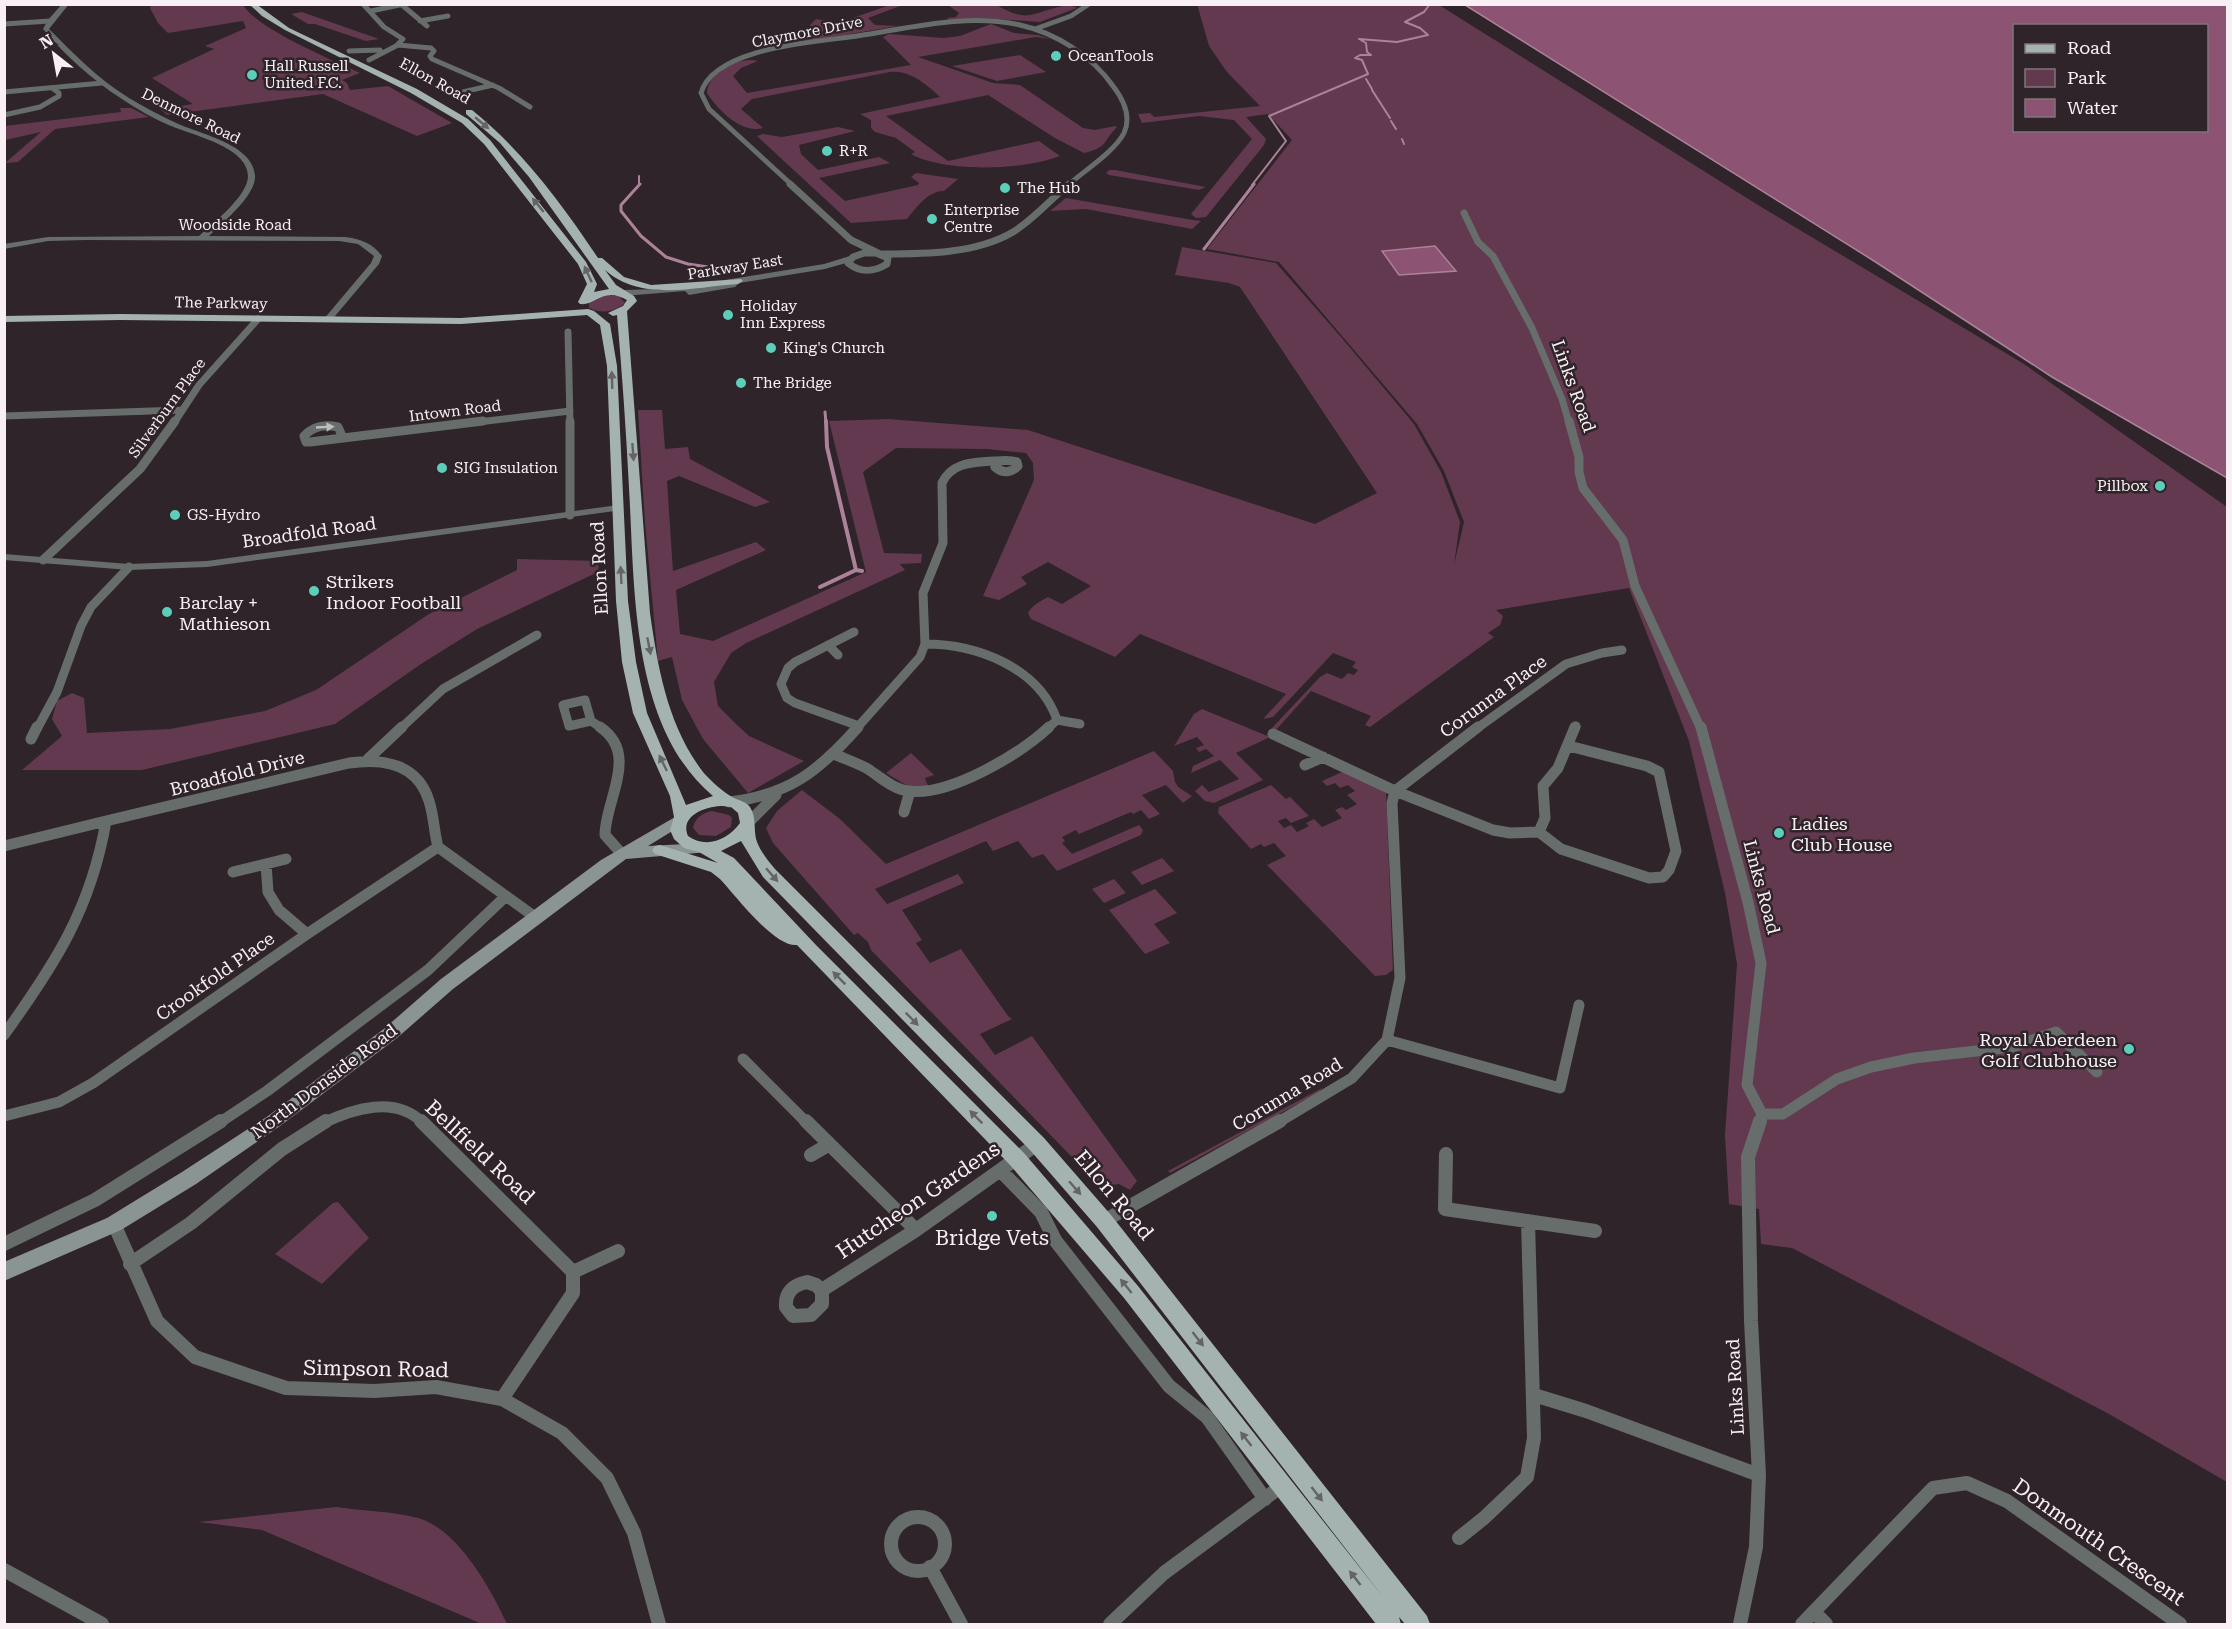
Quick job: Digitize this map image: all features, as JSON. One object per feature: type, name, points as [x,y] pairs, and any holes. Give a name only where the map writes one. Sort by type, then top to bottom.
[{"type":"main road","name":"Ellon Road","points":[[252,4],[264,15],[287,29],[433,101],[476,131],[504,162],[583,264],[592,284],[582,308],[602,319],[608,332],[612,366],[622,600],[629,662],[640,713],[677,796],[682,818]]},
{"type":"main road","name":"Ellon Road","points":[[266,4],[300,28],[433,91]]},
{"type":"main road","name":"Ellon Road","points":[[462,107],[498,137],[588,250],[606,282],[631,298],[626,307]]},
{"type":"main road","points":[[588,250],[621,279],[639,286],[666,287],[738,281]]},
{"type":"main road","name":"The Parkway","points":[[438,320],[534,310],[585,300],[601,293],[620,293]]},
{"type":"main road","name":"The Parkway","points":[[4,319],[489,320],[610,313],[626,307]]},
{"type":"main road","points":[[626,307],[643,618],[659,700],[687,763],[709,788],[745,812],[747,824],[740,836],[715,848],[693,846],[681,838],[678,830],[682,818],[690,810],[702,804],[729,802]]},
{"type":"main road","name":"North Donside Road","points":[[4,1272],[114,1224],[189,1178],[274,1121],[391,1033],[447,984],[606,864],[682,818]]},
{"type":"main road","name":"Ellon Road","points":[[747,824],[750,844],[769,873],[1037,1144],[1104,1221],[1419,1624]]},
{"type":"main road","points":[[704,848],[729,862],[810,949],[1017,1158],[1131,1292],[1274,1492],[1390,1624]]},
{"type":"main road","name":"North Donside Road","points":[[622,854],[704,848]]},
{"type":"main road","points":[[660,850],[716,868],[726,875],[776,929],[810,949]]},
{"type":"street","points":[[4,24],[50,21],[66,4]]},
{"type":"street","points":[[363,4],[384,27],[403,38],[398,45]]},
{"type":"street","points":[[1035,29],[1071,16],[1089,4]]},
{"type":"street","points":[[371,11],[403,5],[427,26]]},
{"type":"street","points":[[420,21],[448,16]]},
{"type":"street","name":"Denmore Road","points":[[50,21],[46,28],[49,34],[105,84],[172,124],[226,145],[248,163],[252,177],[247,191],[236,206],[202,238]]},
{"type":"street","name":"Claymore Drive","points":[[881,254],[851,240],[706,105],[701,93],[708,77],[731,63],[769,50],[908,27],[978,21],[1003,22],[1035,29],[1077,51],[1095,66],[1117,91],[1128,115],[1127,128],[1120,140],[1020,228],[1007,236],[983,244],[918,254]]},
{"type":"street","points":[[369,60],[375,54],[398,45],[431,48],[434,51],[430,56],[432,59],[493,85],[530,107]]},
{"type":"street","points":[[349,51],[383,50]]},
{"type":"street","points":[[4,92],[105,84]]},
{"type":"street","points":[[463,92],[493,85]]},
{"type":"street","points":[[4,115],[38,108],[53,102],[59,93],[52,87]]},
{"type":"street","points":[[521,101],[528,99]]},
{"type":"street","name":"Links Road","points":[[1464,213],[1478,242],[1494,256],[1532,328],[1562,399],[1579,457],[1582,486],[1623,540],[1635,586],[1668,661],[1694,708],[1704,736],[1716,790],[1748,902],[1761,963],[1747,1085],[1762,1114],[1748,1157],[1747,1178],[1759,1475],[1756,1547],[1740,1624]]},
{"type":"street","name":"Woodside Road","points":[[4,247],[60,238],[339,239],[357,241],[370,246],[378,256],[375,264],[327,320]]},
{"type":"street","points":[[851,240],[855,250],[848,263],[856,269],[870,270],[918,254]]},
{"type":"street","points":[[851,258],[866,253],[918,254]]},
{"type":"street","points":[[881,254],[889,260],[885,266]]},
{"type":"street","name":"Parkway East","points":[[620,293],[659,292],[738,281],[830,265],[851,258]]},
{"type":"street","name":"Parkway East","points":[[626,307],[656,297],[829,270],[856,269]]},
{"type":"street","name":"Silverburn Place","points":[[43,560],[140,468],[215,365],[258,319]]},
{"type":"street","points":[[568,332],[570,515]]},
{"type":"street","points":[[4,416],[181,410]]},
{"type":"street","name":"Intown Road","points":[[343,438],[570,411]]},
{"type":"street","points":[[729,802],[760,799],[779,793],[801,781],[834,754],[920,657],[925,644],[923,593],[942,550],[942,483],[944,477],[949,471],[963,464],[999,461]]},
{"type":"street","name":"Broadfold Road","points":[[4,557],[129,567],[207,564],[618,508]]},
{"type":"street","points":[[31,740],[57,692],[81,626],[91,607],[129,567]]},
{"type":"street","points":[[854,632],[795,662],[788,668],[781,684],[783,691],[795,704],[859,726]]},
{"type":"street","points":[[368,759],[443,689],[534,640]]},
{"type":"street","points":[[925,644],[966,647],[1006,666],[1042,691],[1056,713],[1057,720]]},
{"type":"street","points":[[828,645],[838,655]]},
{"type":"street","name":"Corunna Place","points":[[1395,791],[1444,752],[1566,664],[1602,653],[1622,650]]},
{"type":"street","points":[[1057,720],[1080,724]]},
{"type":"street","points":[[834,754],[910,791],[953,784],[971,778],[1044,731],[1057,720]]},
{"type":"street","points":[[591,721],[608,732],[621,758],[605,835],[622,854]]},
{"type":"street","points":[[1539,832],[1545,818],[1543,786],[1558,768],[1576,726]]},
{"type":"street","points":[[1273,734],[1395,791],[1493,830],[1504,833],[1539,832],[1561,849],[1649,878],[1663,877],[1669,870],[1676,851],[1659,772],[1647,766],[1569,746]]},
{"type":"street","points":[[1305,765],[1323,757]]},
{"type":"street","name":"Broadfold Drive","points":[[4,846],[368,759],[406,768],[420,781],[429,799],[438,847]]},
{"type":"street","points":[[904,812],[910,791]]},
{"type":"street","points":[[1395,791],[1392,803],[1400,978],[1388,1040],[1560,1088],[1579,1005]]},
{"type":"street","points":[[747,824],[779,793]]},
{"type":"street","points":[[4,1035],[48,975],[77,920],[96,870],[106,821]]},
{"type":"street","points":[[438,847],[535,917]]},
{"type":"street","name":"Crookfold Place","points":[[4,1116],[59,1102],[93,1083],[307,934],[438,847]]},
{"type":"street","points":[[233,872],[286,859]]},
{"type":"street","points":[[266,864],[268,892],[279,910],[307,934]]},
{"type":"street","name":"North Donside Road","points":[[4,1244],[95,1200],[187,1144],[267,1091],[428,970],[505,897]]},
{"type":"street","points":[[1762,1114],[1783,1114],[1837,1078],[1871,1067],[1906,1059],[2012,1047],[2056,1032],[2097,1072]]},
{"type":"street","name":"Corunna Road","points":[[1104,1221],[1329,1094],[1352,1078],[1388,1040]]},
{"type":"street","points":[[743,1059],[916,1230]]},
{"type":"street","name":"Bellfield Road","points":[[130,1264],[185,1229],[281,1149],[300,1136],[338,1116],[378,1107],[394,1107],[417,1117],[573,1272]]},
{"type":"street","name":"Hutcheon Gardens","points":[[822,1290],[916,1230],[1037,1144]]},
{"type":"street","points":[[811,1155],[828,1145]]},
{"type":"street","points":[[1446,1155],[1445,1209],[1595,1231]]},
{"type":"street","points":[[1001,1171],[1041,1212],[1055,1240],[1169,1386],[1207,1417],[1274,1492],[1164,1573],[1110,1624]]},
{"type":"street","points":[[1459,1538],[1484,1518],[1527,1476],[1534,1438],[1528,1221]]},
{"type":"street","name":"Simpson Road","points":[[114,1224],[158,1322],[195,1357],[286,1388],[374,1391],[436,1388],[502,1399],[562,1433],[607,1478],[634,1533],[658,1624]]},
{"type":"street","points":[[502,1399],[573,1293],[573,1272],[618,1251]]},
{"type":"street","points":[[1534,1395],[1586,1411],[1759,1475]]},
{"type":"street","name":"Donmouth Crescent","points":[[1802,1624],[1821,1618],[1933,1488],[1967,1483],[2007,1501],[2180,1624]]},
{"type":"street","points":[[930,1567],[961,1624]]},
{"type":"street","points":[[4,1570],[102,1624]]},
{"type":"green space","points":[[152,4],[243,5],[251,14],[279,34],[360,73],[342,80],[347,83],[350,90],[388,86],[452,123],[417,136],[323,94],[167,115],[160,109],[193,104],[152,78],[214,49],[205,46],[246,28],[243,21],[168,33],[158,23],[150,8]]},
{"type":"green space","points":[[1197,4],[1439,5],[1758,205],[2024,364],[2227,507],[2227,1482],[2109,1414],[1792,1248],[1761,1244],[1759,1209],[1729,1204],[1725,1135],[1737,964],[1725,893],[1689,741],[1629,588],[1496,610],[1503,616],[1500,625],[1488,633],[1494,637],[1370,727],[1365,725],[1371,716],[1311,691],[1275,731],[1272,728],[1320,677],[1327,673],[1342,679],[1348,673],[1354,675],[1358,670],[1352,667],[1356,662],[1333,653],[1273,717],[1263,719],[1286,694],[1140,634],[1115,657],[1031,619],[1028,613],[1030,610],[1048,597],[1062,604],[1091,586],[1048,562],[1021,577],[1027,584],[999,600],[983,596],[1034,480],[1033,463],[1026,453],[987,449],[896,448],[863,472],[884,553],[922,554],[921,563],[900,564],[905,570],[746,643],[731,653],[714,682],[718,706],[749,736],[804,761],[748,793],[703,739],[682,700],[672,657],[658,661],[645,523],[638,410],[662,410],[665,449],[688,447],[690,459],[770,502],[755,507],[679,476],[667,481],[673,571],[756,542],[766,550],[676,590],[680,634],[713,641],[866,572],[829,421],[888,419],[1028,430],[1315,524],[1377,493],[1240,287],[1229,283],[1175,275],[1182,247],[1276,263],[1341,337],[1414,424],[1441,472],[1460,522],[1454,565],[1464,522],[1444,471],[1417,424],[1279,262],[1207,249],[1292,140],[1268,114],[1246,117],[1266,139],[1264,145],[1206,217],[1196,218],[1191,214],[1252,139],[1234,120],[1199,116],[1142,123],[1138,114],[1150,113],[1154,117],[1260,106],[1227,72],[1209,46]]},
{"type":"green space","points":[[890,5],[934,5],[900,6],[868,18],[875,25],[898,26],[790,44],[786,41],[807,37],[810,25],[816,19],[838,23]]},
{"type":"green space","points":[[948,5],[1000,5],[998,6],[1009,12],[1026,15],[1067,6],[1077,8],[1040,22],[982,18],[949,20],[947,18],[956,17],[959,13]]},
{"type":"green space","points":[[302,12],[379,39],[366,41],[315,24],[308,24],[291,14]]},
{"type":"green space","points":[[991,24],[1014,33],[1038,35],[1050,39],[1036,37],[918,57],[993,83],[1020,85],[1083,128],[1095,130],[1117,127],[1098,149],[1084,153],[1055,138],[988,95],[886,116],[948,161],[1039,141],[1060,156],[1045,161],[1006,167],[964,167],[926,160],[911,154],[915,152],[896,138],[875,132],[871,128],[871,120],[860,114],[940,97],[917,79],[904,73],[890,72],[752,99],[741,109],[763,128],[755,129],[731,119],[707,93],[713,78],[719,72],[742,61],[758,61],[741,68],[733,76],[747,93],[911,65],[883,37],[889,34],[944,38],[960,36]]},
{"type":"green space","points":[[1020,55],[1046,72],[997,81],[952,66]]},
{"type":"green space","points":[[120,108],[131,108],[149,117],[55,129],[18,162],[5,163],[41,132],[5,140],[5,126],[121,112]]},
{"type":"green space","points":[[838,127],[855,131],[799,145],[801,154],[818,170],[879,157],[890,163],[819,178],[845,201],[918,185],[919,183],[911,177],[916,173],[958,179],[944,191],[933,193],[907,219],[851,223],[757,136],[763,134],[782,137]]},
{"type":"green space","points":[[1109,170],[1206,187],[1199,190],[1109,175],[1106,173]]},
{"type":"green space","points":[[1066,198],[1201,221],[1192,229],[1086,209],[1050,211]]},
{"type":"green space","points":[[608,295],[619,296],[625,303],[608,311],[589,308],[589,302]]},
{"type":"green space","points":[[517,559],[599,561],[598,572],[477,629],[421,664],[335,724],[142,770],[22,770],[62,736],[52,719],[57,701],[72,693],[84,698],[87,733],[170,729],[265,711],[316,690],[429,614],[517,570]]},
{"type":"green space","points":[[1202,709],[1270,737],[1236,753],[1263,780],[1214,803],[1205,801],[1195,791],[1202,785],[1209,792],[1239,779],[1220,760],[1191,773],[1193,766],[1214,756],[1206,749],[1199,752],[1196,748],[1204,745],[1197,737],[1174,746],[1194,714]]},
{"type":"green space","points":[[1154,751],[1173,771],[1178,787],[1192,796],[1183,803],[1166,785],[1142,795],[1160,814],[1149,819],[1141,810],[1133,814],[1131,812],[1079,834],[1076,830],[1062,837],[1065,841],[1062,843],[1072,854],[1139,825],[1143,830],[1141,835],[1057,871],[1043,854],[1032,858],[1018,841],[993,851],[986,841],[875,889],[887,904],[958,874],[964,883],[902,910],[922,940],[916,943],[930,963],[961,949],[1012,1019],[980,1034],[995,1055],[1032,1036],[1137,1181],[1130,1190],[1119,1184],[1101,1187],[871,950],[868,942],[858,933],[854,935],[773,843],[766,828],[777,811],[802,790],[840,819],[886,864]]},
{"type":"green space","points":[[911,753],[934,775],[925,778],[928,786],[909,787],[886,773]]},
{"type":"green space","points":[[1342,772],[1386,790],[1393,970],[1386,975],[1375,976],[1267,865],[1286,856],[1274,843],[1264,847],[1261,844],[1251,849],[1218,813],[1219,807],[1271,785],[1286,799],[1290,797],[1309,816],[1291,823],[1286,818],[1278,821],[1284,828],[1291,825],[1297,832],[1309,826],[1306,823],[1314,819],[1322,827],[1342,818],[1335,810],[1342,807],[1346,810],[1357,804],[1347,795],[1355,791],[1348,785],[1340,788],[1335,783],[1327,786],[1322,781]]},
{"type":"green space","points":[[712,811],[729,815],[732,818],[731,827],[716,836],[699,835],[693,828],[696,821],[703,814]]},
{"type":"green space","points":[[1162,858],[1174,871],[1142,885],[1131,872]]},
{"type":"green space","points":[[1114,879],[1126,893],[1104,903],[1092,889]]},
{"type":"green space","points":[[1155,889],[1177,913],[1154,924],[1170,943],[1145,954],[1109,910]]},
{"type":"green space","points":[[1322,1088],[1318,1093],[1170,1173],[1168,1171]]},
{"type":"green space","points":[[338,1202],[369,1238],[322,1284],[275,1254],[333,1203]]},
{"type":"green space","points":[[336,1507],[388,1512],[418,1518],[433,1524],[447,1534],[472,1562],[507,1624],[482,1624],[262,1530],[199,1522]]},
{"type":"water","points":[[1465,5],[2227,5],[2227,478],[2052,377],[1874,261]]},
{"type":"water","points":[[1435,246],[1456,271],[1399,275],[1382,251]]},
{"type":"waterway","points":[[1252,185],[1286,141],[1269,116],[1368,74],[1362,60],[1355,58],[1360,55],[1371,55],[1367,52],[1366,43],[1359,39],[1397,42],[1428,35],[1420,28],[1405,22],[1424,12],[1430,4]]},
{"type":"waterway","points":[[1366,79],[1372,89]]},
{"type":"waterway","points":[[1372,90],[1390,118]]},
{"type":"waterway","points":[[1391,121],[1396,129]]},
{"type":"waterway","points":[[1402,139],[1404,144]]},
{"type":"waterway","points":[[639,176],[639,185]]},
{"type":"waterway","points":[[640,184],[621,205],[621,211],[641,236],[666,257],[688,264],[742,272]]},
{"type":"waterway","points":[[1204,249],[1254,184]]},
{"type":"waterway","points":[[825,412],[826,423]]},
{"type":"waterway","points":[[826,421],[827,447],[856,570]]},
{"type":"waterway","points":[[820,587],[856,570]]},
{"type":"waterway","points":[[856,570],[862,571]]},
{"type":"place","name":"OceanTools","points":[[1056,56]]},
{"type":"place","name":"Hall Russell United F.C.","points":[[252,75]]},
{"type":"place","name":"R+R","points":[[827,151]]},
{"type":"place","name":"The Hub","points":[[1005,188]]},
{"type":"place","name":"Enterprise Centre","points":[[932,219]]},
{"type":"place","name":"Holiday Inn Express","points":[[728,315]]},
{"type":"place","name":"King's Church","points":[[771,348]]},
{"type":"place","name":"The Bridge","points":[[741,383]]},
{"type":"place","name":"SIG Insulation","points":[[442,468]]},
{"type":"place","name":"Pillbox","points":[[2160,486]]},
{"type":"place","name":"GS-Hydro","points":[[175,515]]},
{"type":"place","name":"Strikers Indoor Football","points":[[314,591]]},
{"type":"place","name":"Barclay + Mathieson","points":[[167,612]]},
{"type":"place","name":"Ladies Club House","points":[[1779,833]]},
{"type":"place","name":"Royal Aberdeen Golf Clubhouse","points":[[2129,1049]]},
{"type":"place","name":"Bridge Vets","points":[[992,1216]]}]
